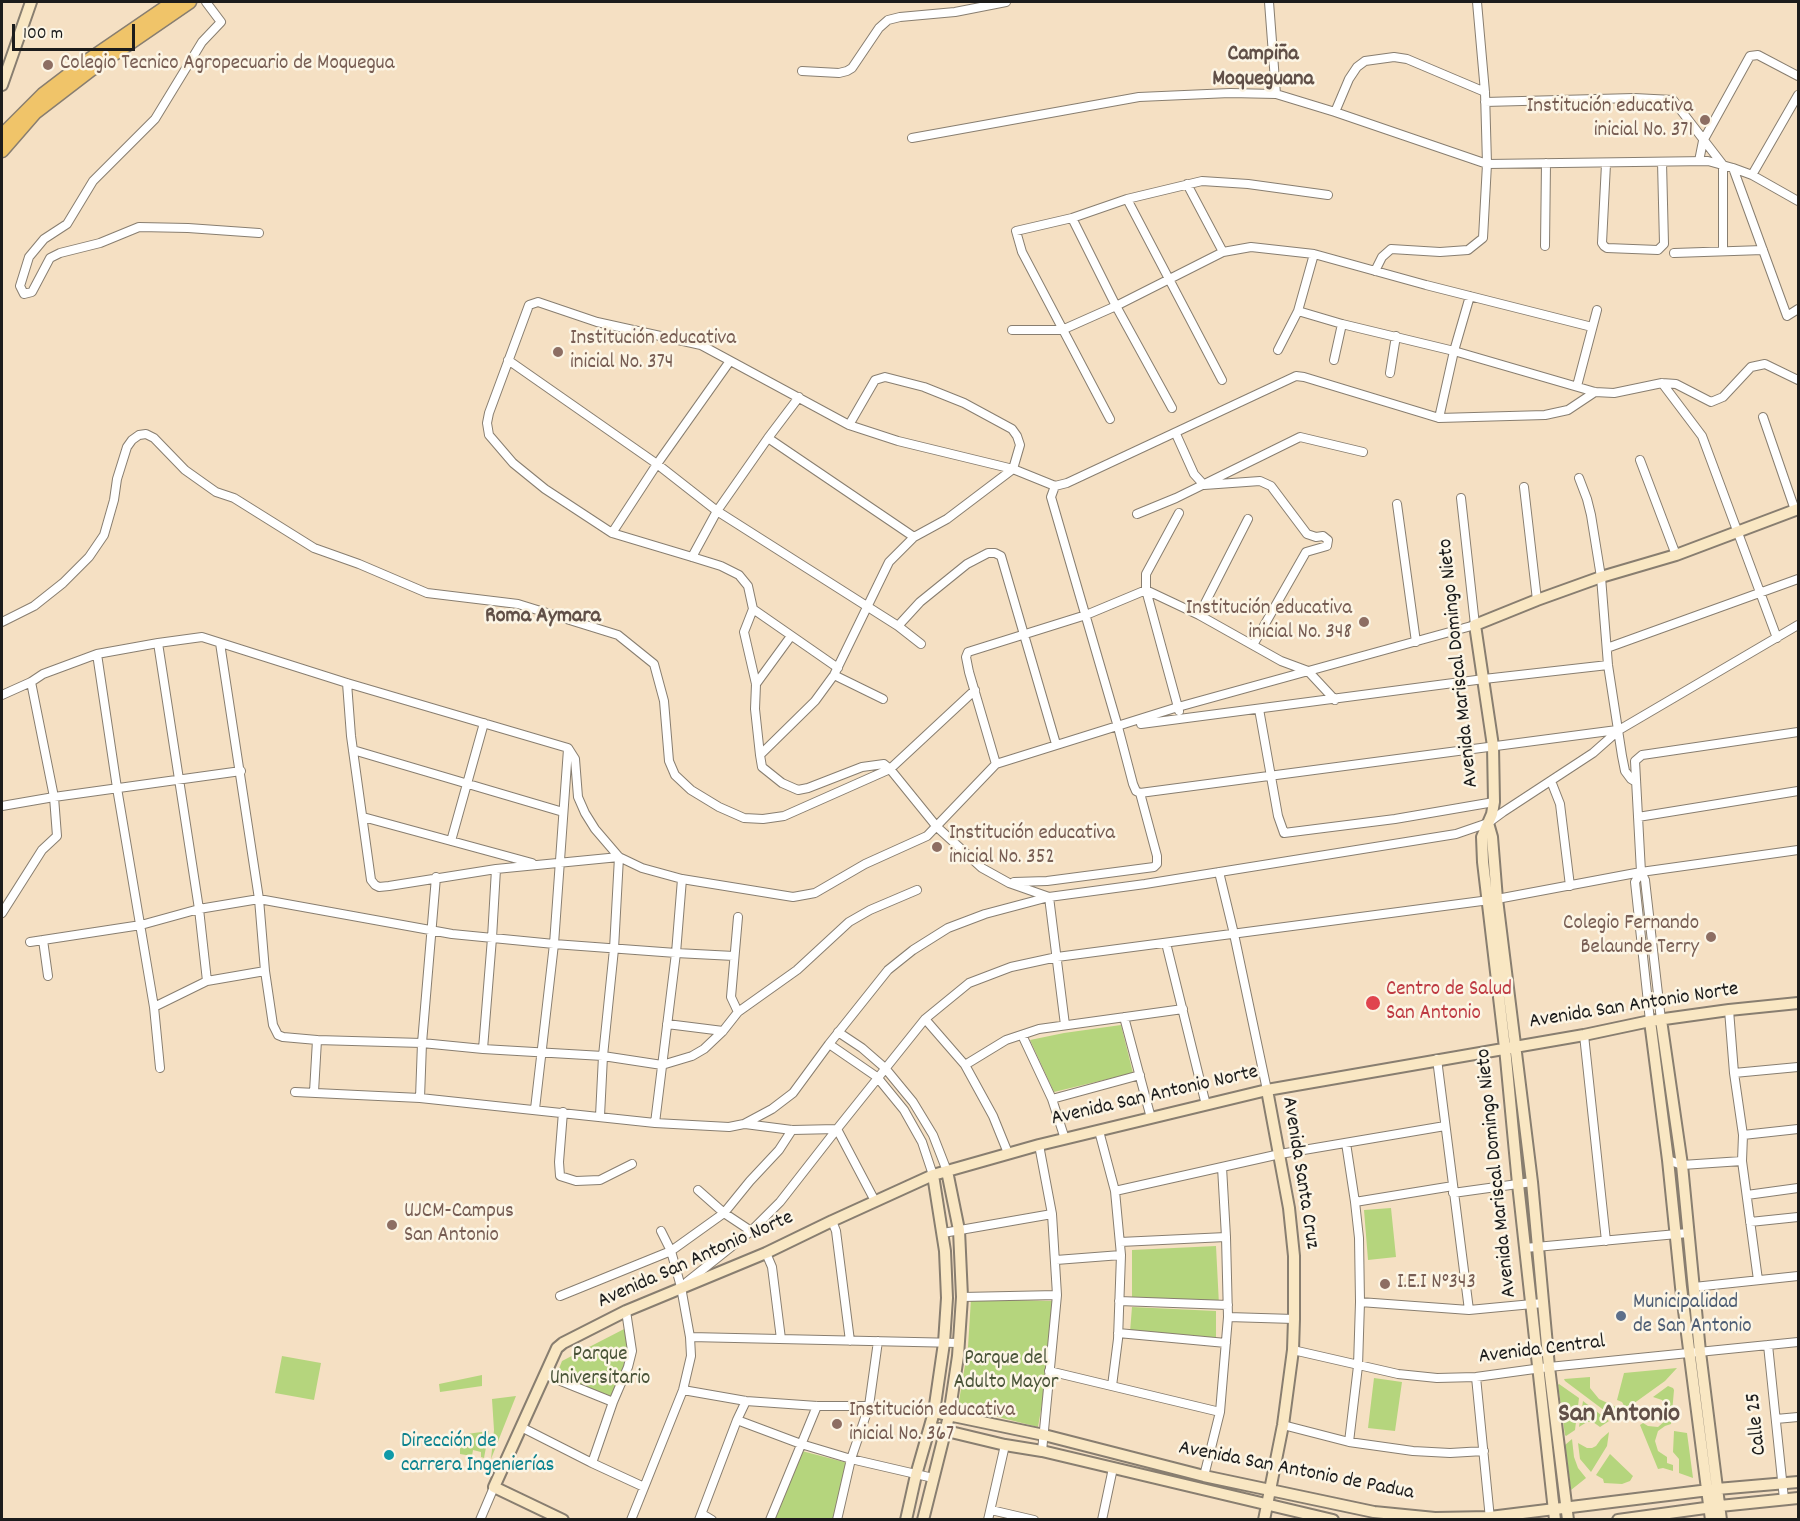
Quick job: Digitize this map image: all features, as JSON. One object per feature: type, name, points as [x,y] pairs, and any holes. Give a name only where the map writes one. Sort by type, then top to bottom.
[{"type":"main road","points":[[2,135],[42,94],[173,2]]},
{"type":"main road","points":[[2,151],[35,114],[91,70],[190,2]]},
{"type":"street","points":[[2,85],[32,2]]},
{"type":"street","points":[[206,2],[221,22],[202,42],[155,118],[93,180],[67,224],[44,240],[29,256],[20,286],[24,294],[32,292],[50,258],[60,253],[100,243],[139,227],[259,233]]},
{"type":"street","points":[[802,71],[839,73],[847,71],[852,68],[879,28],[888,20],[955,12],[1006,2]]},
{"type":"street","points":[[1269,2],[1276,94]]},
{"type":"street","points":[[1375,271],[1382,257],[1391,249],[1440,252],[1468,250],[1483,238],[1487,164],[1485,92],[1478,2]]},
{"type":"street","points":[[1699,161],[1703,141],[1750,57],[1758,55],[1798,76]]},
{"type":"street","points":[[1335,112],[1349,79],[1357,67],[1365,61],[1375,59],[1394,57],[1407,59],[1485,92]]},
{"type":"street","points":[[912,138],[1139,97],[1230,93],[1276,94],[1487,164],[1708,161],[1752,175],[1798,201]]},
{"type":"street","points":[[1752,175],[1798,96]]},
{"type":"street","points":[[1485,102],[1634,98],[1667,98],[1676,102],[1723,165],[1723,251]]},
{"type":"street","points":[[1606,164],[1602,243],[1607,248],[1658,250],[1664,244],[1662,162]]},
{"type":"street","points":[[1545,246],[1546,164]]},
{"type":"street","points":[[1733,168],[1787,316],[1798,309]]},
{"type":"street","points":[[1110,419],[1022,252],[1016,231],[1072,218],[1127,199],[1202,182],[1248,184],[1328,195]]},
{"type":"street","points":[[1187,184],[1222,252]]},
{"type":"street","points":[[1127,199],[1222,380]]},
{"type":"street","points":[[1072,218],[1116,306],[1172,408]]},
{"type":"street","points":[[1012,330],[1062,330],[1116,306],[1222,252],[1251,248],[1314,254],[1592,327]]},
{"type":"street","points":[[1674,252],[1763,250]]},
{"type":"street","points":[[1278,350],[1298,311],[1314,254]]},
{"type":"street","points":[[1439,418],[1454,351],[1470,296]]},
{"type":"street","points":[[1049,897],[1009,883],[982,868],[937,827],[884,764],[862,767],[798,790],[782,783],[762,767],[755,710],[756,684],[744,632],[753,609],[748,586],[739,575],[693,556],[612,533],[545,489],[513,463],[489,435],[487,423],[489,412],[529,305],[538,302],[597,322],[701,345],[849,425],[898,441],[1013,469],[1055,486],[1067,483],[1176,434],[1296,376],[1439,418],[1545,416],[1568,410],[1595,392]]},
{"type":"street","points":[[1577,386],[1597,310]]},
{"type":"street","points":[[1298,311],[1454,351],[1595,392],[1614,393],[1662,383],[1676,384],[1711,402],[1723,397],[1751,367],[1765,364],[1798,380]]},
{"type":"street","points":[[1334,360],[1342,324]]},
{"type":"street","points":[[1390,373],[1396,336]]},
{"type":"street","points":[[508,360],[657,464],[717,511],[898,626],[921,644]]},
{"type":"street","points":[[612,533],[657,464],[730,361]]},
{"type":"street","points":[[760,755],[815,701],[836,671],[889,562],[914,537],[947,519],[1013,469],[1020,445],[1012,429],[964,403],[924,387],[885,377],[874,380],[849,425]]},
{"type":"street","points":[[1662,383],[1702,436],[1777,638]]},
{"type":"street","points":[[693,556],[717,511],[799,397]]},
{"type":"street","points":[[2,695],[32,682],[42,674],[97,654],[202,637],[347,683],[568,748],[575,759],[578,797],[585,813],[595,829],[619,857],[642,868],[682,879],[793,897],[815,893],[865,864],[927,836],[996,764],[1178,707],[1475,625],[1537,600],[1601,577],[1676,555],[1797,509],[1762,417]]},
{"type":"street","points":[[2,622],[34,606],[63,583],[89,557],[104,535],[114,500],[117,478],[127,447],[139,435],[146,434],[154,438],[185,470],[216,492],[234,498],[314,548],[427,592],[518,604],[618,635],[654,664],[664,701],[669,761],[675,775],[691,790],[718,807],[744,818],[763,819],[784,816],[890,769],[975,690]]},
{"type":"street","points":[[1176,434],[1194,474],[1204,485]]},
{"type":"street","points":[[1137,514],[1204,485],[1300,437],[1363,452]]},
{"type":"street","points":[[768,438],[914,537]]},
{"type":"street","points":[[1640,460],[1676,555]]},
{"type":"street","points":[[1579,478],[1591,515],[1601,577],[1608,665],[1622,756],[1625,771],[1636,782]]},
{"type":"street","points":[[1204,485],[1260,481],[1270,486],[1307,534],[1316,537],[1323,536],[1328,540],[1327,546],[1306,552],[1253,645]]},
{"type":"street","points":[[1009,883],[1154,867],[1157,856],[1140,793],[1136,791],[1133,784],[1051,497],[1055,486]]},
{"type":"street","points":[[1524,487],[1537,600]]},
{"type":"street","name":"Avenida Mariscal Domingo Nieto","points":[[1461,498],[1475,625],[1493,746],[1494,802],[1488,823],[1492,837],[1492,900],[1510,1047],[1532,1182],[1543,1303],[1543,1368],[1555,1514]]},
{"type":"street","points":[[1397,504],[1416,642]]},
{"type":"street","points":[[1179,513],[1146,574],[1146,590],[1181,718]]},
{"type":"street","points":[[1199,615],[1248,519]]},
{"type":"street","points":[[898,626],[920,602],[967,564],[988,553],[1001,556],[1056,744]]},
{"type":"street","points":[[1607,648],[1798,579]]},
{"type":"street","points":[[996,764],[966,657],[968,652],[1086,615],[1146,590],[1199,615],[1281,661],[1308,671],[1335,700]]},
{"type":"street","points":[[753,609],[836,671],[883,699]]},
{"type":"street","points":[[295,1092],[420,1098],[655,1123],[729,1127],[744,1124],[772,1109],[794,1093],[838,1032],[888,970],[913,950],[948,928],[986,914],[1049,897],[1456,834],[1488,823],[1593,753],[1619,730],[1798,625]]},
{"type":"street","points":[[756,684],[791,636]]},
{"type":"street","points":[[158,643],[199,909],[207,981]]},
{"type":"street","points":[[220,643],[259,899],[265,971],[273,1025],[278,1035],[283,1037],[603,1056],[662,1065],[692,1056],[705,1049],[738,1012],[797,970],[849,922],[870,910],[917,890]]},
{"type":"street","points":[[97,654],[154,1007],[160,1068]]},
{"type":"street","points":[[1118,727],[1608,665]]},
{"type":"street","points":[[2,913],[42,850],[57,836],[54,797],[32,682]]},
{"type":"street","points":[[347,683],[353,750],[371,880],[375,885],[389,886],[495,869],[619,857]]},
{"type":"street","points":[[1259,709],[1278,816],[1284,833],[1395,819],[1494,802]]},
{"type":"street","points":[[451,841],[484,723]]},
{"type":"street","points":[[1140,793],[1619,730]]},
{"type":"street","points":[[1711,1520],[1714,1506],[1695,1352],[1676,1234],[1668,1160],[1645,880],[1641,872],[1635,760],[1642,755],[1798,732]]},
{"type":"street","points":[[535,1109],[554,944],[568,748]]},
{"type":"street","points":[[353,750],[563,812]]},
{"type":"street","points":[[2,806],[241,771]]},
{"type":"street","points":[[1551,781],[1560,804],[1570,886]]},
{"type":"street","points":[[1638,817],[1798,791]]},
{"type":"street","points":[[363,817],[537,864]]},
{"type":"street","points":[[681,1287],[752,1231],[780,1202],[925,1019],[969,984],[1011,967],[1057,957],[1492,900],[1641,872],[1798,850]]},
{"type":"street","points":[[600,1116],[619,857]]},
{"type":"street","points":[[483,1049],[495,869]]},
{"type":"street","name":"Avenida Santa Cruz","points":[[1219,872],[1280,1154],[1290,1208],[1294,1256],[1293,1350],[1283,1425],[1264,1520]]},
{"type":"street","points":[[420,1098],[422,1044],[436,877]]},
{"type":"street","points":[[655,1123],[676,953],[682,879]]},
{"type":"street","points":[[1049,897],[1065,1025]]},
{"type":"street","points":[[30,942],[141,925],[199,909],[259,899],[431,930],[492,938],[614,949],[734,956]]},
{"type":"street","points":[[738,917],[731,997],[738,1012]]},
{"type":"street","points":[[43,940],[48,976]]},
{"type":"street","points":[[1166,943],[1206,1105]]},
{"type":"street","points":[[154,1007],[207,981],[265,971]]},
{"type":"street","name":"Avenida San Antonio Norte","points":[[546,1375],[557,1348],[563,1343],[626,1311],[766,1253],[933,1175],[1039,1144],[1267,1090],[1656,1021],[1798,1003]]},
{"type":"street","points":[[965,1065],[1006,1040],[1039,1029],[1183,1009]]},
{"type":"street","points":[[1729,1010],[1734,1073],[1743,1136],[1742,1161],[1758,1280]]},
{"type":"street","points":[[1124,1017],[1151,1118]]},
{"type":"street","points":[[925,1019],[965,1065],[993,1116],[1008,1153]]},
{"type":"street","points":[[1656,1021],[1682,1165],[1694,1287],[1695,1352]]},
{"type":"street","points":[[667,1024],[723,1031]]},
{"type":"street","points":[[838,1032],[862,1048],[885,1068],[913,1102],[933,1135],[947,1171],[959,1230],[962,1297],[959,1343],[949,1416],[923,1520]]},
{"type":"street","points":[[1022,1035],[1052,1099],[1065,1139]]},
{"type":"street","points":[[1584,1035],[1606,1241]]},
{"type":"street","points":[[314,1092],[317,1040]]},
{"type":"street","points":[[829,1044],[877,1077],[904,1110],[922,1142],[933,1175],[943,1233],[947,1298],[944,1343],[934,1412],[906,1520]]},
{"type":"street","name":"Avenida Mariscal Domingo Nieto","points":[[1510,1047],[1518,1184],[1531,1304],[1568,1520]]},
{"type":"street","points":[[1437,1059],[1469,1310]]},
{"type":"street","points":[[1734,1073],[1798,1067]]},
{"type":"street","points":[[1052,1099],[1140,1075]]},
{"type":"street","points":[[563,1112],[560,1176],[576,1181],[600,1180],[632,1164]]},
{"type":"street","points":[[744,1124],[792,1130],[837,1129]]},
{"type":"street","points":[[1115,1191],[1280,1154],[1445,1126]]},
{"type":"street","points":[[837,1129],[875,1201]]},
{"type":"street","points":[[1743,1136],[1798,1129]]},
{"type":"street","points":[[560,1296],[671,1251],[724,1214],[750,1180],[779,1150],[792,1130]]},
{"type":"street","points":[[1099,1131],[1115,1191],[1121,1254],[1118,1333],[1112,1386]]},
{"type":"street","points":[[1346,1143],[1359,1238],[1360,1302],[1358,1366],[1349,1442]]},
{"type":"street","points":[[1039,1144],[1052,1214],[1057,1295],[1042,1451]]},
{"type":"street","points":[[1668,1160],[1682,1165],[1742,1161]]},
{"type":"street","points":[[1204,1476],[1220,1412],[1228,1317],[1222,1167]]},
{"type":"street","points":[[1355,1202],[1532,1182]]},
{"type":"street","points":[[1747,1195],[1798,1188]]},
{"type":"street","points":[[698,1190],[724,1214],[752,1231]]},
{"type":"street","points":[[943,1233],[1052,1214]]},
{"type":"street","points":[[1750,1222],[1798,1217]]},
{"type":"street","points":[[832,1221],[836,1231],[850,1341]]},
{"type":"street","points":[[631,1520],[683,1390],[691,1356],[681,1287],[671,1251],[661,1231]]},
{"type":"street","points":[[1525,1248],[1688,1233]]},
{"type":"street","points":[[1120,1242],[1226,1237]]},
{"type":"street","points":[[766,1253],[772,1267],[781,1339]]},
{"type":"street","points":[[1056,1260],[1121,1254]]},
{"type":"street","points":[[1528,1275],[1540,1274]]},
{"type":"street","points":[[1694,1287],[1798,1276]]},
{"type":"street","points":[[962,1297],[1057,1295]]},
{"type":"street","points":[[1119,1301],[1228,1305]]},
{"type":"street","points":[[1360,1302],[1469,1310],[1543,1303]]},
{"type":"street","points":[[592,1463],[632,1351],[626,1311]]},
{"type":"street","points":[[1228,1317],[1294,1319]]},
{"type":"street","points":[[1118,1333],[1226,1343]]},
{"type":"street","points":[[690,1337],[959,1343]]},
{"type":"street","points":[[837,1520],[851,1459],[869,1406],[878,1341]]},
{"type":"street","name":"Avenida Central","points":[[1293,1350],[1398,1374],[1437,1378],[1476,1377],[1798,1342]]},
{"type":"street","name":"Calle 25","points":[[1768,1345],[1784,1499]]},
{"type":"street","points":[[1049,1371],[1220,1412]]},
{"type":"street","points":[[480,1520],[546,1375],[613,1402]]},
{"type":"street","points":[[1476,1377],[1490,1518]]},
{"type":"street","points":[[683,1390],[746,1401],[817,1406],[869,1406]]},
{"type":"street","points":[[712,1520],[700,1517],[746,1401]]},
{"type":"street","points":[[770,1520],[817,1406]]},
{"type":"street","name":"Avenida San Antonio de Padua","points":[[934,1412],[1044,1435],[1204,1476],[1374,1512],[1435,1518],[1490,1518],[1555,1514],[1566,1508],[1798,1482]]},
{"type":"street","points":[[1776,1419],[1798,1417]]},
{"type":"street","points":[[737,1420],[801,1444],[851,1459],[933,1478]]},
{"type":"street","points":[[1283,1425],[1349,1442],[1413,1451],[1484,1451]]},
{"type":"street","points":[[521,1427],[644,1487]]},
{"type":"street","name":"Avenida San Antonio de Padua","points":[[930,1427],[1268,1503],[1333,1520]]},
{"type":"street","points":[[988,1520],[1005,1445]]},
{"type":"street","points":[[1102,1520],[1113,1468]]},
{"type":"street","points":[[494,1487],[563,1520]]},
{"type":"street","points":[[1618,1520],[1714,1506],[1798,1498]]},
{"type":"street","points":[[1714,1506],[1721,1520]]},
{"type":"street","points":[[991,1510],[1034,1520]]},
{"type":"green space","points":[[1121,1025],[1133,1073],[1054,1092],[1030,1040]]},
{"type":"green space","points":[[1391,1208],[1396,1257],[1368,1260],[1364,1210]]},
{"type":"green space","points":[[1216,1246],[1219,1305],[1132,1300],[1132,1250]]},
{"type":"green space","name":"Parque del Adulto Mayor","points":[[971,1299],[1052,1301],[1048,1369],[1038,1427],[958,1407],[968,1347]]},
{"type":"green space","points":[[1132,1307],[1216,1311],[1216,1338],[1130,1332]]},
{"type":"green space","name":"Parque Universitario","points":[[628,1327],[628,1362],[612,1399],[556,1376],[562,1361]]},
{"type":"green space","points":[[282,1356],[321,1363],[314,1400],[275,1393]]},
{"type":"green space","points":[[1677,1368],[1665,1381],[1626,1409],[1622,1402],[1617,1400],[1624,1373]]},
{"type":"green space","points":[[482,1375],[482,1386],[440,1392],[439,1384]]},
{"type":"green space","points":[[1590,1377],[1590,1388],[1599,1399],[1618,1408],[1617,1414],[1613,1417],[1564,1379]]},
{"type":"green space","points":[[1374,1378],[1402,1382],[1395,1431],[1368,1428]]},
{"type":"green space","points":[[1558,1385],[1579,1398],[1575,1430],[1566,1436]]},
{"type":"green space","points":[[1668,1386],[1674,1390],[1671,1424],[1658,1431],[1655,1441],[1658,1451],[1667,1457],[1667,1463],[1673,1465],[1673,1471],[1658,1469],[1640,1425],[1643,1423],[1658,1427],[1666,1420],[1669,1414],[1667,1405],[1662,1400],[1653,1397]]},
{"type":"green space","points":[[516,1396],[491,1459],[494,1430],[492,1399]]},
{"type":"green space","points":[[1583,1401],[1609,1421],[1600,1427],[1593,1422],[1587,1422],[1579,1427]]},
{"type":"green space","points":[[489,1431],[484,1458],[481,1457],[481,1452],[473,1450],[472,1456],[460,1454],[460,1447],[447,1445],[444,1437]]},
{"type":"green space","points":[[1674,1431],[1687,1433],[1693,1478],[1679,1473],[1679,1459],[1673,1452]]},
{"type":"green space","points":[[1609,1432],[1607,1446],[1591,1472],[1580,1459],[1578,1443],[1592,1448]]},
{"type":"green space","points":[[1572,1439],[1574,1457],[1578,1468],[1586,1478],[1571,1490],[1565,1445]]},
{"type":"green space","points":[[802,1451],[848,1463],[838,1519],[772,1520]]},
{"type":"green space","points":[[1610,1454],[1633,1476],[1630,1481],[1622,1484],[1604,1483],[1603,1479],[1596,1475]]},
{"type":"place","name":"Colegio Tecnico Agropecuario de Moquegua","points":[[48,65]]},
{"type":"place","name":"Institución educativa inicial No. 371","points":[[1705,120]]},
{"type":"place","name":"Institución educativa inicial No. 374","points":[[558,352]]},
{"type":"place","name":"Institución educativa inicial No. 348","points":[[1364,622]]},
{"type":"place","name":"Institución educativa inicial No. 352","points":[[937,847]]},
{"type":"place","name":"Colegio Fernando Belaunde Terry","points":[[1711,937]]},
{"type":"place","name":"Centro de Salud San Antonio","points":[[1373,1003]]},
{"type":"place","name":"UJCM-Campus San Antonio","points":[[392,1225]]},
{"type":"place","name":"I.E.I N°343","points":[[1385,1284]]},
{"type":"place","name":"Municipalidad de San Antonio","points":[[1621,1316]]},
{"type":"place","name":"Institución educativa inicial No. 367","points":[[837,1424]]},
{"type":"place","name":"Dirección de carrera Ingenierías","points":[[389,1455]]},
{"type":"district","name":"Campiña Moqueguana","points":[[1263,68]]},
{"type":"district","name":"Roma Aymara","points":[[543,618]]},
{"type":"district","name":"San Antonio","points":[[1619,1416]]}]
